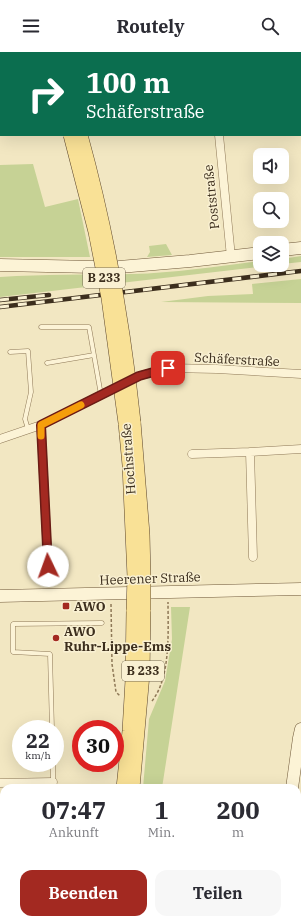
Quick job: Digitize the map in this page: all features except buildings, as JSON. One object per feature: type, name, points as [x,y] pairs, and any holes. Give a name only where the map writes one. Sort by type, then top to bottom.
[{"type":"main road","name":"Hochstraße","points":[[70,136],[95,232],[130,422]]},
{"type":"main road","name":"Hochstraße","points":[[81,136],[105,230],[128,363],[130,422],[129,465],[139,577],[139,610],[143,674],[133,784]]},
{"type":"main road","name":"Hochstraße","points":[[123,784],[139,610]]},
{"type":"street","name":"Poststraße","points":[[219,136],[231,257]]},
{"type":"street","points":[[289,249],[301,248]]},
{"type":"street","points":[[120,267],[253,254]]},
{"type":"street","points":[[0,264],[94,267]]},
{"type":"street","name":"Schäferstraße","points":[[0,439],[28,428],[41,425],[139,376],[168,368],[301,374]]},
{"type":"street","points":[[41,425],[48,566]]},
{"type":"street","points":[[192,454],[301,449]]},
{"type":"street","points":[[250,452],[254,557]]},
{"type":"street","name":"Heerener Straße","points":[[0,596],[301,589]]},
{"type":"street","points":[[293,784],[301,729]]},
{"type":"street","points":[[0,783],[53,782]]},
{"type":"lane","points":[[41,327],[89,328],[101,395]]},
{"type":"lane","points":[[10,352],[28,351],[31,392],[25,419],[28,428]]},
{"type":"lane","points":[[47,363],[94,355]]},
{"type":"lane","points":[[52,720],[50,654],[13,652],[14,624],[102,623]]},
{"type":"lane","points":[[53,772],[53,782]]},
{"type":"path","points":[[152,695],[151,702],[157,694],[165,669],[168,645],[168,591]]},
{"type":"path","points":[[111,593],[112,664],[116,692],[122,698],[123,691]]},
{"type":"green space","points":[[33,164],[45,207],[78,199],[90,257],[0,257],[0,165]]},
{"type":"green space","points":[[166,244],[172,255],[147,257],[150,252],[149,246]]},
{"type":"green space","points":[[301,256],[301,262],[289,263],[289,258]]},
{"type":"green space","points":[[253,262],[253,268],[0,297],[0,277],[148,273]]},
{"type":"green space","points":[[301,279],[301,303],[161,302],[208,296],[253,294],[252,284]]},
{"type":"green space","points":[[171,607],[190,607],[163,784],[143,784],[149,719],[165,681],[172,639]]},
{"type":"railway","points":[[0,307],[301,271]]},
{"type":"railway","points":[[0,300],[49,295]]},
{"type":"slow traffic","points":[[41,436],[41,425],[81,405]]},
{"type":"place","name":"AWO","points":[[66,606]]},
{"type":"place","name":"AWO Ruhr-Lippe-Ems","points":[[56,638]]},
{"type":"route","points":[[48,566],[41,425],[139,376],[168,368]]}]
